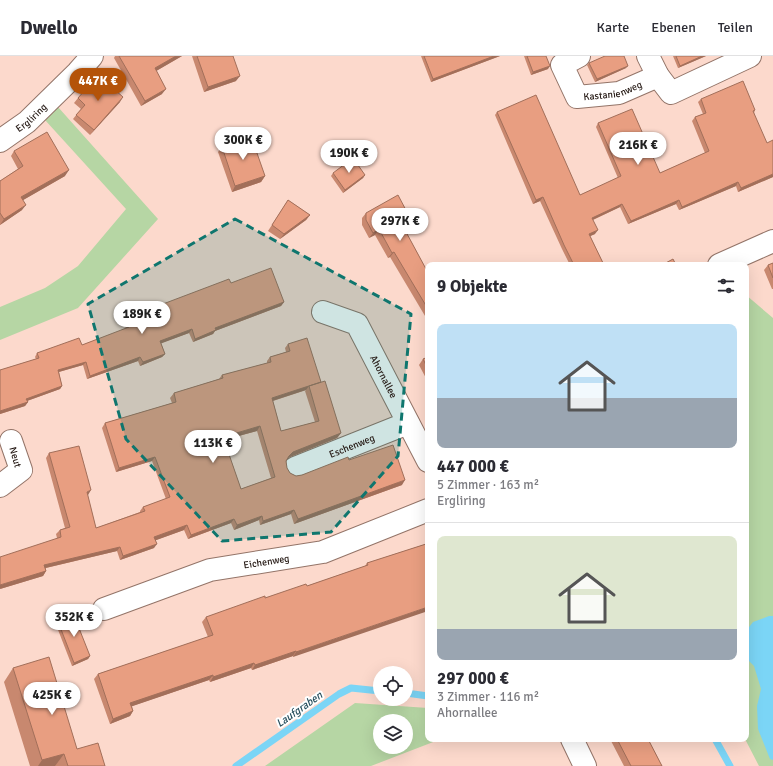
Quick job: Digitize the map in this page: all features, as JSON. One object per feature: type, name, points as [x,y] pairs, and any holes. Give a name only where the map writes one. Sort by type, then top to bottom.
[{"type":"street","name":"Ergliring","points":[[0,141],[27,122],[78,72],[92,56]]},
{"type":"street","points":[[648,56],[658,76],[671,93],[750,56]]},
{"type":"street","name":"Kastanienweg","points":[[566,59],[577,97],[619,93],[658,76]]},
{"type":"street","points":[[726,262],[773,241]]},
{"type":"street","name":"Ahornallee","points":[[323,312],[357,324],[425,455]]},
{"type":"street","name":"Eschenweg","points":[[295,468],[408,423]]},
{"type":"street","name":"Neut","points":[[0,486],[21,470],[11,441]]},
{"type":"street","name":"Eichenweg","points":[[104,609],[210,570],[323,552],[425,511]]},
{"type":"street","points":[[573,742],[585,766]]},
{"type":"highlighted area","points":[[235,219],[411,314],[398,456],[331,532],[222,541],[126,439],[88,304]]},
{"type":"green space","points":[[58,107],[158,219],[78,308],[0,340],[0,307],[45,288],[78,266],[126,209],[45,120]]},
{"type":"green space","points":[[749,298],[773,318],[773,766],[759,766],[747,742],[749,742]]},
{"type":"green space","points":[[355,703],[373,704],[373,706],[425,708],[425,742],[433,742],[413,750],[413,714],[373,714],[373,754],[402,754],[371,766],[265,766]]},
{"type":"water","points":[[773,616],[773,760],[770,759],[758,729],[757,706],[761,689],[754,666],[749,661],[749,627],[753,622]]},
{"type":"building","points":[[119,56],[176,56],[155,68],[166,89],[145,101]]},
{"type":"building","points":[[197,56],[233,56],[240,76],[208,87]]},
{"type":"building","points":[[424,56],[494,56],[433,79]]},
{"type":"building","points":[[527,56],[546,56],[550,66],[533,72]]},
{"type":"building","points":[[605,56],[624,56],[628,66],[597,79],[589,63]]},
{"type":"building","points":[[676,56],[702,56],[680,66]]},
{"type":"building","points":[[98,75],[123,97],[94,130],[76,115],[85,105],[78,98]]},
{"type":"building","points":[[743,81],[755,110],[753,111],[767,143],[773,140],[773,174],[741,188],[738,182],[682,207],[679,200],[631,221],[622,204],[592,218],[598,230],[589,234],[603,262],[572,262],[543,197],[536,200],[497,112],[536,95],[580,195],[621,176],[598,123],[632,109],[660,173],[709,151],[695,117],[706,113],[701,99]]},
{"type":"building","points":[[47,132],[69,170],[21,197],[26,205],[4,219],[0,213],[0,181],[23,166],[14,151]]},
{"type":"building","points":[[251,136],[265,176],[235,186],[222,147]]},
{"type":"building","points":[[353,158],[365,175],[345,190],[333,173]]},
{"type":"building","points":[[398,195],[408,214],[399,219],[425,267],[425,304],[394,252],[392,253],[379,229],[373,233],[366,220],[366,213]]},
{"type":"building","points":[[288,200],[310,215],[284,234],[272,225]]},
{"type":"building","points":[[673,259],[674,262],[668,262]]},
{"type":"building","points":[[773,263],[773,278],[768,265]]},
{"type":"building","points":[[271,268],[284,302],[215,328],[216,330],[195,339],[192,329],[160,341],[165,354],[143,362],[140,357],[90,376],[86,362],[58,370],[62,386],[26,399],[28,402],[0,411],[0,370],[39,358],[37,353],[79,338],[82,345],[129,327],[126,318],[229,279],[231,283]]},
{"type":"building","points":[[307,338],[321,382],[272,398],[281,431],[319,421],[309,386],[325,381],[341,433],[293,452],[286,461],[287,468],[290,473],[296,476],[302,475],[348,457],[349,460],[393,445],[405,480],[298,519],[294,510],[263,521],[262,516],[237,525],[234,519],[191,535],[187,525],[154,537],[157,544],[123,556],[120,547],[44,565],[46,571],[0,585],[0,557],[61,537],[60,530],[70,527],[49,453],[79,446],[91,490],[87,492],[96,528],[145,511],[143,507],[170,497],[155,457],[119,468],[105,423],[176,402],[174,393],[223,378],[222,375],[271,362],[270,357],[290,351],[288,344]],"holes":[[[260,426],[275,477],[241,489],[223,437]]]},
{"type":"building","points":[[425,544],[425,608],[296,652],[255,665],[254,663],[213,677],[213,675],[130,703],[133,711],[113,719],[98,674],[213,635],[206,617],[265,596],[265,598],[306,584],[307,586],[368,565],[367,563]]},
{"type":"building","points":[[73,613],[90,656],[74,663],[57,619]]},
{"type":"building","points":[[49,657],[77,749],[98,743],[105,766],[68,766],[64,754],[42,760],[13,668]]},
{"type":"building","points":[[619,742],[650,742],[662,766],[631,766]]},
{"type":"waterway","name":"Laufgraben","points":[[236,766],[339,694],[351,688],[373,690]]},
{"type":"waterway","name":"Laufgraben","points":[[413,694],[425,696]]},
{"type":"waterway","name":"Laufgraben","points":[[717,742],[730,766]]}]
